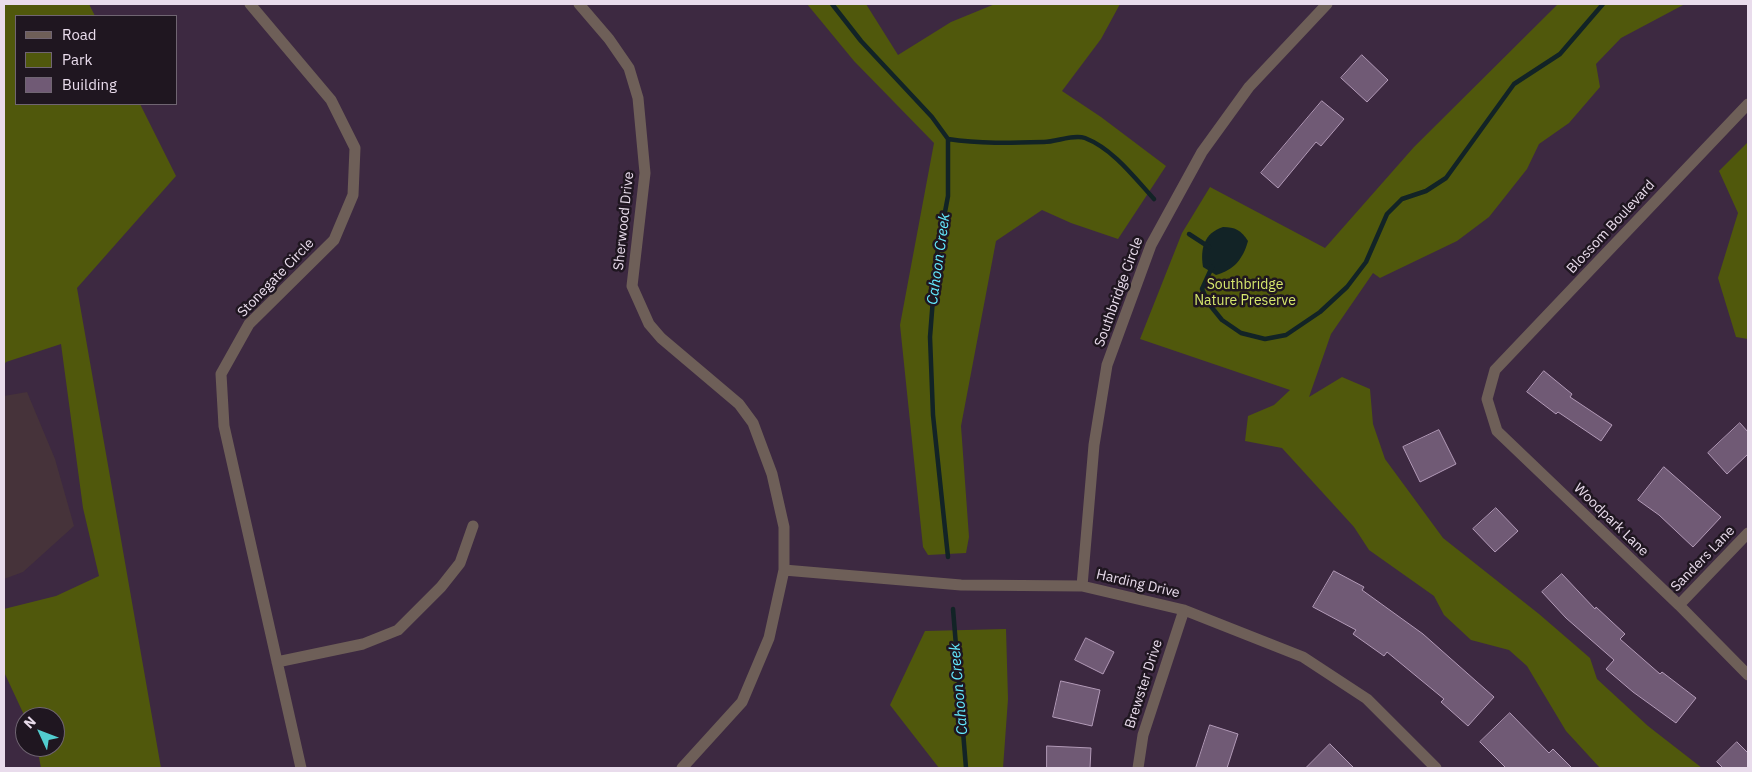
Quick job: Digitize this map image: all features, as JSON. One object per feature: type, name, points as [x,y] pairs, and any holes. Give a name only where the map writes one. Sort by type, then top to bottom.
[{"type":"street","name":"Stonegate Circle","points":[[250,4],[331,100],[355,148],[352,195],[334,240],[250,324],[221,374],[224,426],[301,768]]},
{"type":"street","name":"Sherwood Drive","points":[[579,4],[629,68],[638,98],[645,174],[632,286],[650,324],[661,338],[739,404],[753,422],[772,474],[784,527],[784,570],[769,638],[742,702],[682,768]]},
{"type":"street","name":"Southbridge Circle","points":[[1082,586],[1094,445],[1107,366],[1150,245],[1202,152],[1249,87],[1327,4]]},
{"type":"street","name":"Blossom Boulevard","points":[[1495,370],[1748,104]]},
{"type":"street","name":"Woodpark Lane","points":[[1495,370],[1487,399],[1497,431],[1679,605],[1748,675]]},
{"type":"street","points":[[278,662],[363,644],[398,630],[441,587],[460,564],[473,526]]},
{"type":"street","name":"Sanders Lane","points":[[1679,605],[1748,533]]},
{"type":"street","name":"Harding Drive","points":[[784,570],[961,585],[1082,586],[1184,610],[1303,657],[1367,699],[1436,768]]},
{"type":"street","name":"Brewster Drive","points":[[1138,768],[1142,735],[1184,610]]},
{"type":"shaded area","points":[[1223,227],[1237,230],[1248,241],[1237,263],[1228,270],[1216,275],[1203,267],[1202,254],[1205,242],[1211,233]]},
{"type":"shaded area","points":[[27,392],[55,459],[74,526],[23,572],[4,579],[4,396]]},
{"type":"green space","points":[[4,4],[89,4],[94,15],[15,15],[15,105],[140,105],[176,176],[77,288],[161,768],[41,768],[39,757],[65,757],[65,707],[20,707],[4,672],[4,609],[56,596],[99,576],[83,508],[61,344],[6,362],[4,365]]},
{"type":"green space","points":[[807,4],[866,4],[898,55],[951,22],[995,4],[1120,4],[1101,39],[1062,91],[1101,117],[1166,166],[1118,239],[1071,223],[1042,210],[996,241],[961,426],[969,537],[966,553],[928,555],[923,547],[900,325],[934,143],[854,61]]},
{"type":"green space","name":"Southbridge Nature Preserve","points":[[1558,4],[1685,4],[1621,38],[1596,64],[1600,87],[1569,123],[1539,144],[1527,169],[1489,217],[1457,241],[1380,278],[1373,273],[1331,334],[1309,397],[1342,377],[1370,389],[1373,424],[1385,459],[1443,538],[1539,614],[1590,658],[1597,679],[1648,726],[1702,768],[1600,768],[1566,731],[1527,666],[1509,650],[1471,640],[1444,615],[1434,596],[1369,550],[1354,527],[1282,448],[1245,441],[1248,416],[1274,405],[1290,390],[1140,339],[1182,233],[1210,187],[1325,248],[1414,147]]},
{"type":"green space","points":[[1748,142],[1748,339],[1736,337],[1718,278],[1738,213],[1719,171]]},
{"type":"green space","points":[[1006,629],[1008,699],[1003,768],[939,768],[890,705],[925,631]]},
{"type":"building","points":[[1362,55],[1388,80],[1367,102],[1341,78]]},
{"type":"building","points":[[1322,101],[1344,119],[1321,146],[1316,142],[1278,188],[1261,173]]},
{"type":"building","points":[[1544,371],[1572,394],[1570,397],[1612,425],[1601,441],[1558,412],[1556,414],[1527,392]]},
{"type":"building","points":[[1740,423],[1748,432],[1748,454],[1727,474],[1708,453]]},
{"type":"building","points":[[1439,430],[1456,464],[1420,482],[1403,447]]},
{"type":"building","points":[[1664,467],[1721,517],[1693,547],[1659,515],[1638,500]]},
{"type":"building","points":[[1496,508],[1518,531],[1495,552],[1473,529]]},
{"type":"building","points":[[1334,571],[1364,587],[1362,590],[1423,634],[1494,697],[1468,726],[1441,702],[1444,699],[1387,652],[1384,656],[1353,634],[1356,630],[1313,607]]},
{"type":"building","points":[[1562,574],[1595,609],[1596,607],[1625,634],[1620,639],[1660,674],[1662,672],[1696,698],[1676,723],[1633,692],[1606,669],[1614,660],[1566,618],[1542,592]]},
{"type":"building","points":[[1086,638],[1114,652],[1103,674],[1075,660]]},
{"type":"building","points":[[1061,681],[1100,690],[1092,726],[1053,717]]},
{"type":"building","points":[[1510,713],[1549,753],[1553,749],[1572,768],[1506,768],[1480,742]]},
{"type":"building","points":[[1210,725],[1238,734],[1227,768],[1196,768]]},
{"type":"building","points":[[1737,742],[1748,753],[1748,768],[1723,768],[1717,762]]},
{"type":"building","points":[[1330,744],[1354,768],[1306,768]]},
{"type":"building","points":[[1047,746],[1091,748],[1090,768],[1047,768]]},
{"type":"waterway","name":"Cahoon Creek","points":[[832,4],[861,41],[932,117],[948,139],[948,196],[936,260],[930,337],[933,415],[948,557]]},
{"type":"waterway","points":[[1212,267],[1202,289],[1209,304],[1222,320],[1241,333],[1265,339],[1286,335],[1320,312],[1347,287],[1366,262],[1387,214],[1402,199],[1426,191],[1446,178],[1514,84],[1560,54],[1603,4]]},
{"type":"waterway","points":[[948,139],[1008,143],[1049,142],[1076,137],[1085,138],[1114,156],[1154,199]]},
{"type":"waterway","points":[[1189,234],[1209,247]]},
{"type":"waterway","name":"Cahoon Creek","points":[[953,609],[966,768]]}]
